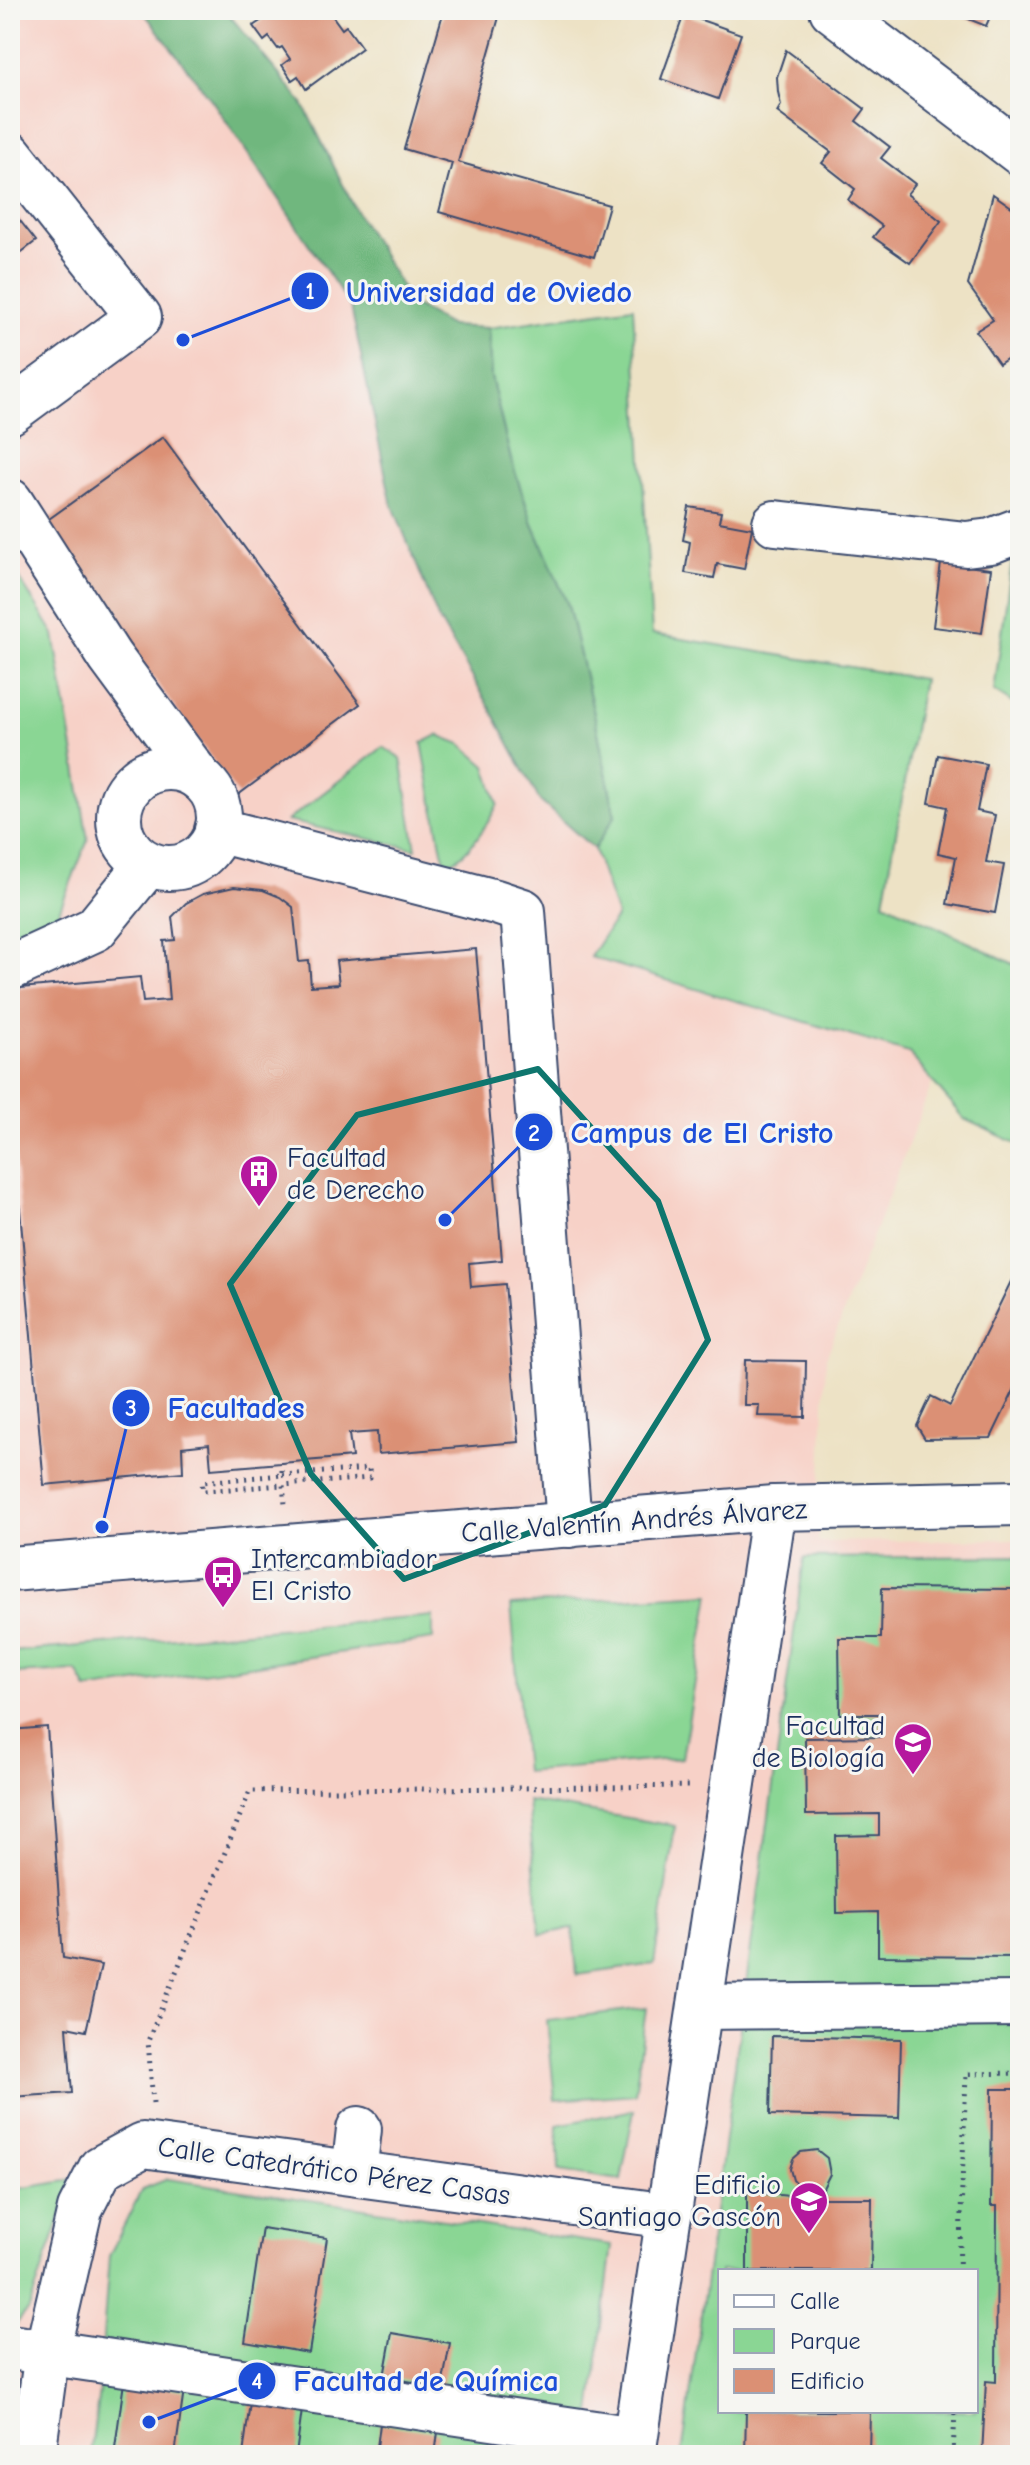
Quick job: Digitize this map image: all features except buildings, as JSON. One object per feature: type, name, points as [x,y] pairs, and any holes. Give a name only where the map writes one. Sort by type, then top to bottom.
[{"type":"street","points":[[832,10],[1020,153]]},
{"type":"street","points":[[10,154],[139,317],[10,412]]},
{"type":"street","points":[[10,501],[110,657],[210,790],[217,805],[217,830],[207,850],[195,860],[180,867],[164,868],[148,864],[134,854],[124,840],[119,824],[120,807],[126,791],[138,778],[152,770],[177,769],[200,779]]},
{"type":"street","points":[[775,523],[966,544],[991,541],[1020,530]]},
{"type":"street","points":[[110,657],[133,719],[135,753],[124,796]]},
{"type":"street","points":[[217,830],[523,911],[569,1525]]},
{"type":"street","points":[[10,968],[95,929],[148,864]]},
{"type":"street","name":"Calle Valentín Andrés Álvarez","points":[[10,1569],[774,1508],[1020,1503]]},
{"type":"street","points":[[28,2349],[634,2447],[774,1508]]},
{"type":"street","points":[[700,2007],[1020,2004]]},
{"type":"street","points":[[354,2173],[359,2129]]},
{"type":"street","name":"Calle Catedrático Pérez Casas","points":[[33,2455],[28,2349],[80,2209],[101,2168],[143,2145],[669,2216]]},
{"type":"path","points":[[282,1462],[282,1475]]},
{"type":"path","points":[[369,1469],[370,1478],[283,1485],[203,1491],[202,1482],[369,1469]]},
{"type":"path","points":[[283,1485],[285,1506]]},
{"type":"path","points":[[156,2147],[148,2041],[250,1791],[733,1786]]},
{"type":"path","points":[[959,2269],[966,2074],[1020,2073]]},
{"type":"path","points":[[953,2455],[955,2413]]},
{"type":"highlighted area","points":[[538,1069],[658,1201],[708,1340],[605,1505],[404,1579],[311,1474],[230,1284],[357,1115]]},
{"type":"shaded area","points":[[10,10],[183,10],[948,1042],[826,1358],[818,1542],[1020,1539],[1020,2455],[10,2455],[10,933],[58,914],[54,634],[10,563]]},
{"type":"green space","points":[[142,10],[225,10],[302,102],[357,213],[412,304],[451,326],[488,328],[491,377],[511,460],[532,522],[568,605],[615,816],[594,849],[540,801],[438,618],[391,501],[351,307],[213,102]]},
{"type":"green space","points":[[633,307],[652,634],[923,679],[884,902],[1020,967],[1020,1145],[964,1119],[909,1053],[590,957],[617,916],[594,849],[615,816],[568,605],[532,522],[511,460],[491,377],[488,328]]},
{"type":"green space","points":[[1020,542],[1020,740],[1017,706],[994,691],[1014,546]]},
{"type":"green space","points":[[10,563],[54,634],[88,840],[58,914],[10,933]]},
{"type":"green space","points":[[438,735],[461,744],[486,766],[498,804],[471,846],[450,862],[445,860],[442,851],[422,743]]},
{"type":"green space","points":[[383,747],[401,758],[416,849],[287,821]]},
{"type":"green space","points":[[1020,1556],[1020,2455],[682,2455],[804,1558]]},
{"type":"green space","points":[[710,1594],[682,1758],[525,1772],[511,1605]]},
{"type":"green space","points":[[433,1616],[433,1639],[87,1690],[77,1671],[10,1674],[10,1652]]},
{"type":"green space","points":[[528,1801],[675,1826],[654,1964],[577,1975],[573,1929],[540,1934]]},
{"type":"green space","points":[[646,2008],[635,2094],[555,2100],[547,2020]]},
{"type":"green space","points":[[634,2110],[621,2180],[559,2171],[557,2125]]},
{"type":"green space","points":[[168,2179],[612,2245],[586,2455],[90,2455],[99,2392],[109,2256],[142,2189]]},
{"type":"green space","points":[[73,2180],[29,2309],[15,2325],[10,2325],[10,2190]]},
{"type":"place","name":"Universidad de Oviedo","points":[[183,340]]},
{"type":"place","name":"Facultad de Derecho","points":[[259,1208]]},
{"type":"place","name":"Campus de El Cristo","points":[[445,1220]]},
{"type":"place","name":"Facultades","points":[[102,1527]]},
{"type":"place","name":"Intercambiador El Cristo","points":[[223,1609]]},
{"type":"place","name":"Facultad de Biología","points":[[913,1776]]},
{"type":"place","name":"Edificio Santiago Gascón","points":[[809,2235]]},
{"type":"place","name":"Facultad de Química","points":[[149,2422]]}]
